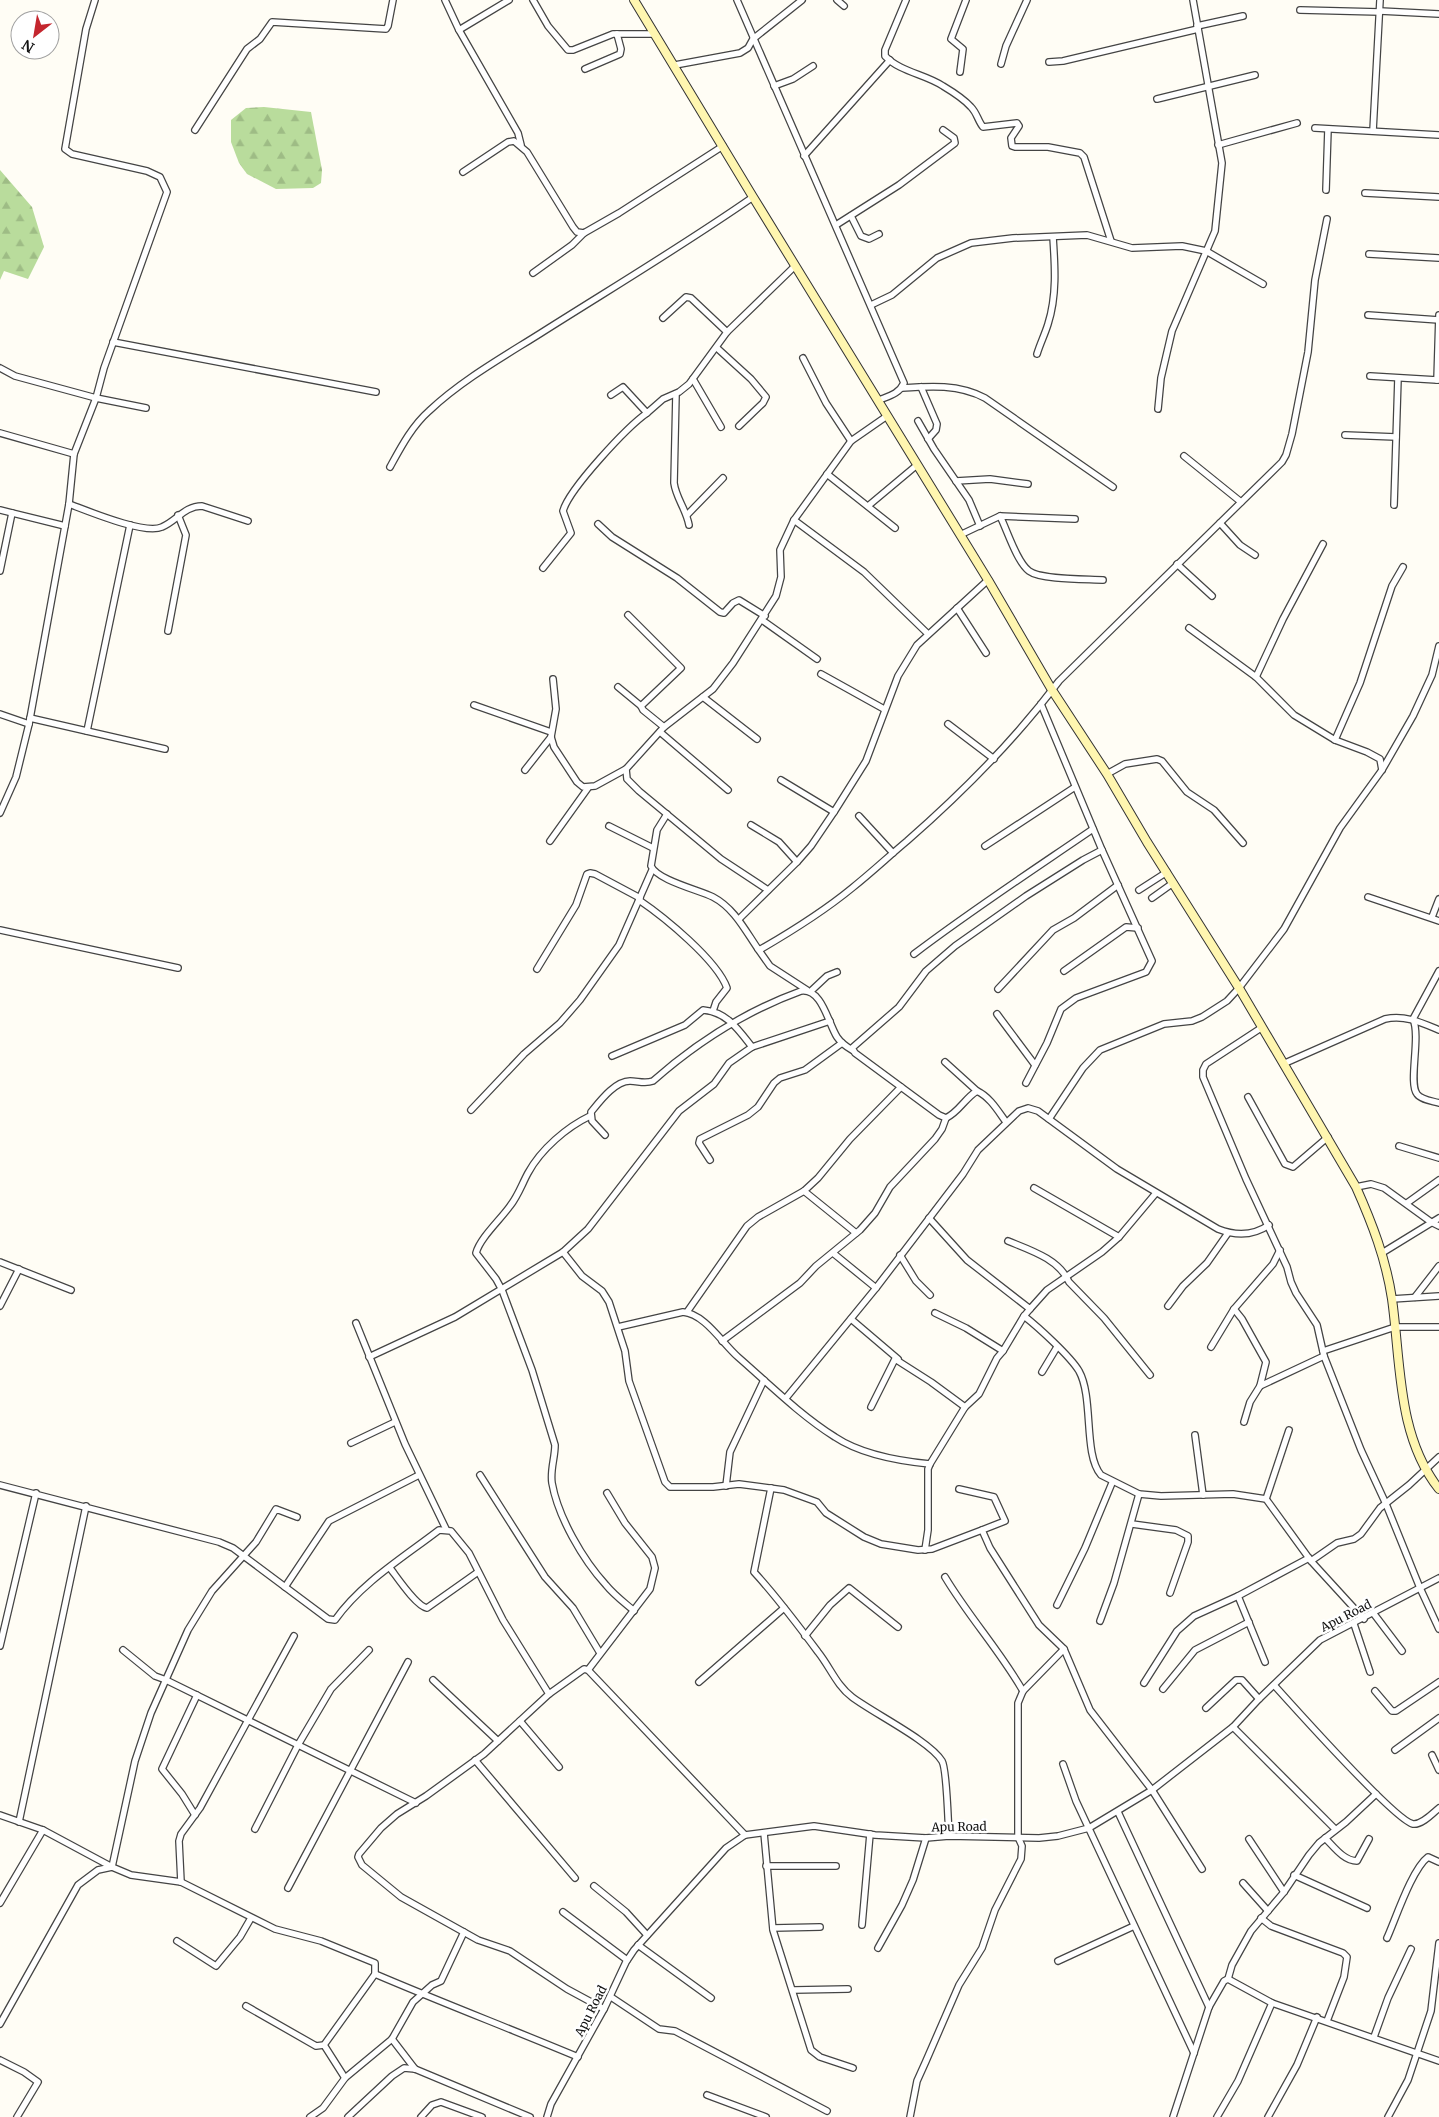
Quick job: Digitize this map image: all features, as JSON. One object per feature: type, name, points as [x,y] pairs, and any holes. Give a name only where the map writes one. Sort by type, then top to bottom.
[{"type":"street","points":[[0,813],[16,777],[30,721],[69,504],[74,454],[96,398],[113,342],[167,192],[160,177],[147,172],[72,154],[65,149],[86,30],[95,0]]},
{"type":"street","points":[[196,130],[247,49],[260,39],[270,24],[277,22],[386,29],[393,0]]},
{"type":"street","points":[[445,0],[459,30],[518,133],[521,145]]},
{"type":"street","points":[[459,30],[510,0]]},
{"type":"street","points":[[533,0],[548,26],[568,50],[573,50],[601,38],[617,34],[655,34]]},
{"type":"street","points":[[634,0],[795,266],[879,400],[1052,690],[1107,774],[1239,988],[1356,1187],[1382,1253],[1392,1299],[1406,1416],[1416,1452],[1424,1469],[1439,1489]]},
{"type":"street","points":[[737,0],[752,39],[836,225],[904,383],[902,388],[895,394],[879,400]]},
{"type":"street","points":[[674,66],[740,53],[748,48],[752,39],[802,0]]},
{"type":"street","points":[[837,0],[844,6]]},
{"type":"street","points":[[906,0],[885,50],[885,56],[951,91],[971,107],[983,127],[1017,123],[1019,126],[1011,140],[1012,146],[1015,148],[1048,147],[1080,153],[1084,157],[1111,241]]},
{"type":"street","points":[[960,72],[963,49],[951,39],[966,0]]},
{"type":"street","points":[[1001,64],[1006,46],[1026,0]]},
{"type":"street","points":[[1158,410],[1161,378],[1172,331],[1214,231],[1222,163],[1193,0]]},
{"type":"street","points":[[1373,131],[1380,0]]},
{"type":"street","points":[[1300,10],[1439,14]]},
{"type":"street","points":[[1049,62],[1063,61],[1243,16]]},
{"type":"street","points":[[585,69],[620,54],[621,49],[617,34]]},
{"type":"street","points":[[804,156],[890,60]]},
{"type":"street","points":[[774,86],[793,79],[813,66]]},
{"type":"street","points":[[1157,99],[1255,75]]},
{"type":"street","points":[[1218,145],[1297,123]]},
{"type":"street","points":[[1315,128],[1439,135]]},
{"type":"street","points":[[1326,190],[1328,129]]},
{"type":"street","points":[[836,225],[899,185],[955,143],[954,138],[943,130]]},
{"type":"street","points":[[463,172],[508,142],[514,141],[528,152],[573,227],[577,232],[584,233]]},
{"type":"street","points":[[533,273],[572,245],[584,233],[619,213],[723,146]]},
{"type":"street","points":[[1365,193],[1439,197]]},
{"type":"street","points":[[390,467],[407,437],[428,411],[471,378],[647,265],[695,238],[753,197]]},
{"type":"street","points":[[851,216],[861,236],[870,239],[879,234]]},
{"type":"street","points":[[758,949],[792,930],[844,894],[952,801],[994,759],[1058,681],[1282,462],[1286,455],[1308,352],[1315,280],[1328,218]]},
{"type":"street","points":[[871,305],[892,295],[937,258],[971,243],[1013,238],[1087,235],[1132,248],[1182,246],[1206,251],[1263,284]]},
{"type":"street","points":[[1037,354],[1049,323],[1053,299],[1055,272],[1053,237]]},
{"type":"street","points":[[1369,254],[1439,258]]},
{"type":"street","points":[[543,568],[571,532],[562,511],[583,478],[624,434],[662,399],[676,394],[693,379],[727,332],[795,266]]},
{"type":"street","points":[[663,318],[686,298],[691,298],[727,332]]},
{"type":"street","points":[[1368,315],[1439,320]]},
{"type":"street","points":[[1370,376],[1438,380],[1439,315]]},
{"type":"street","points":[[113,342],[376,392]]},
{"type":"street","points":[[717,348],[751,379],[766,397],[763,403],[740,426]]},
{"type":"street","points":[[803,358],[826,403],[851,441]]},
{"type":"street","points":[[0,368],[15,376],[96,398],[146,408]]},
{"type":"street","points":[[1394,505],[1398,378]]},
{"type":"street","points":[[693,379],[722,427]]},
{"type":"street","points":[[902,388],[920,387],[970,390],[985,398],[1113,487]]},
{"type":"street","points":[[920,387],[937,424],[936,430],[928,439]]},
{"type":"street","points":[[611,395],[623,388],[647,413]]},
{"type":"street","points":[[676,394],[674,484],[675,492],[687,515],[689,525]]},
{"type":"street","points":[[550,841],[588,788],[626,769],[662,729],[713,689],[734,663],[764,618],[780,587],[780,550],[794,520],[851,441],[887,416]]},
{"type":"street","points":[[918,421],[969,500],[980,526]]},
{"type":"street","points":[[0,433],[74,454]]},
{"type":"street","points":[[1345,435],[1396,436]]},
{"type":"street","points":[[1184,456],[1241,502]]},
{"type":"street","points":[[868,506],[917,465]]},
{"type":"street","points":[[827,474],[895,528]]},
{"type":"street","points":[[687,515],[723,478]]},
{"type":"street","points":[[956,481],[990,479],[1028,484]]},
{"type":"street","points":[[69,504],[130,525],[152,530],[162,527],[178,515],[195,506],[202,506],[248,521]]},
{"type":"street","points":[[0,510],[65,526]]},
{"type":"street","points":[[0,571],[12,513]]},
{"type":"street","points":[[168,631],[186,535],[178,515]]},
{"type":"street","points":[[960,535],[1000,516],[1075,520]]},
{"type":"street","points":[[1000,516],[1022,564],[1030,572],[1040,576],[1103,580]]},
{"type":"street","points":[[794,520],[864,572],[928,634]]},
{"type":"street","points":[[1220,523],[1240,545],[1255,555]]},
{"type":"street","points":[[598,524],[612,537],[677,578],[720,612],[724,613],[733,603],[739,600],[818,659]]},
{"type":"street","points":[[87,731],[130,525]]},
{"type":"street","points":[[1256,677],[1283,619],[1323,544]]},
{"type":"street","points":[[1177,564],[1212,596]]},
{"type":"street","points":[[1335,740],[1360,683],[1392,586],[1403,566]]},
{"type":"street","points":[[739,919],[797,862],[811,846],[834,812],[866,761],[898,676],[917,645],[988,580]]},
{"type":"street","points":[[957,608],[986,652]]},
{"type":"street","points":[[628,615],[680,668],[641,706]]},
{"type":"street","points":[[1189,628],[1256,677],[1294,715],[1335,740],[1380,759],[1382,770]]},
{"type":"street","points":[[1049,1119],[1083,1068],[1100,1050],[1164,1024],[1202,1018],[1227,1001],[1239,988],[1284,929],[1340,828],[1382,770],[1432,675],[1439,646]]},
{"type":"street","points":[[821,674],[884,709]]},
{"type":"street","points":[[526,770],[551,734],[556,709],[553,679]]},
{"type":"street","points":[[618,687],[641,706],[642,710],[728,790]]},
{"type":"street","points":[[703,697],[757,739]]},
{"type":"street","points":[[1026,1083],[1061,1009],[1069,1002],[1146,972],[1150,968],[1152,961],[1102,850],[1041,704]]},
{"type":"street","points":[[474,705],[551,734]]},
{"type":"street","points":[[0,714],[165,749]]},
{"type":"street","points":[[948,724],[994,759]]},
{"type":"street","points":[[551,734],[554,747],[571,774],[577,782],[588,788]]},
{"type":"street","points":[[1107,774],[1125,764],[1157,759],[1167,766],[1187,792],[1223,818],[1243,843]]},
{"type":"street","points":[[626,769],[627,779],[667,814],[720,859],[768,890]]},
{"type":"street","points":[[781,780],[834,812]]},
{"type":"street","points":[[985,846],[1075,786]]},
{"type":"street","points":[[471,1110],[524,1054],[560,1023],[580,1000],[619,945],[652,870],[657,830],[667,814]]},
{"type":"street","points":[[859,816],[893,853]]},
{"type":"street","points":[[752,825],[779,842],[797,862]]},
{"type":"street","points":[[609,826],[654,848]]},
{"type":"street","points":[[914,954],[957,921],[1012,886],[1033,869],[1093,829]]},
{"type":"street","points":[[852,1050],[866,1035],[899,1008],[926,970],[955,946],[1026,896],[1102,850]]},
{"type":"street","points":[[652,870],[666,878],[714,897],[739,919],[770,966],[809,991],[830,1021],[842,1043],[900,1088],[939,1115],[946,1118],[953,1115],[971,1094],[977,1091]]},
{"type":"street","points":[[537,969],[576,906],[587,874],[590,872],[640,899],[717,970],[727,988],[714,1005],[713,1011]]},
{"type":"street","points":[[1139,890],[1167,872]]},
{"type":"street","points":[[1152,898],[1173,882]]},
{"type":"street","points":[[998,989],[1053,930],[1074,918],[1118,885]]},
{"type":"street","points":[[1368,897],[1432,917],[1439,921]]},
{"type":"street","points":[[1432,917],[1439,899]]},
{"type":"street","points":[[1064,971],[1126,927],[1138,928]]},
{"type":"street","points":[[0,930],[178,968]]},
{"type":"street","points":[[1439,971],[1413,1019],[1416,1027],[1415,1092],[1421,1097],[1439,1103]]},
{"type":"street","points":[[634,1611],[606,1586],[583,1555],[562,1514],[552,1484],[551,1469],[555,1455],[555,1445],[532,1370],[502,1290],[476,1253],[477,1248],[517,1196],[530,1169],[545,1151],[577,1122],[590,1116],[597,1104],[620,1083],[632,1081],[647,1083],[653,1081],[686,1054],[734,1023],[787,996],[809,991],[827,976],[837,972]]},
{"type":"street","points":[[612,1056],[685,1025],[703,1010],[713,1011],[734,1023],[752,1047]]},
{"type":"street","points":[[997,1014],[1035,1065]]},
{"type":"street","points":[[1283,1064],[1385,1019],[1396,1017],[1413,1019],[1439,1030]]},
{"type":"street","points":[[369,1357],[455,1317],[563,1252],[588,1229],[679,1112],[714,1084],[729,1064],[752,1047],[830,1021]]},
{"type":"street","points":[[1261,1028],[1206,1064],[1203,1070],[1203,1077],[1246,1179],[1280,1250],[1296,1293],[1317,1325],[1323,1354],[1361,1450],[1439,1629]]},
{"type":"street","points":[[710,1160],[699,1143],[700,1139],[748,1115],[758,1107],[774,1083],[780,1078],[805,1070],[842,1043]]},
{"type":"street","points":[[945,1062],[977,1091],[984,1093],[1006,1122]]},
{"type":"street","points":[[618,1327],[687,1312],[747,1226],[758,1217],[804,1191],[818,1178],[856,1132],[900,1088]]},
{"type":"street","points":[[1248,1097],[1285,1164],[1289,1167],[1292,1167],[1328,1138]]},
{"type":"street","points":[[786,1398],[876,1288],[963,1174],[978,1150],[1019,1111],[1028,1108],[1038,1111],[1092,1152],[1156,1193],[1218,1229],[1228,1233],[1244,1234],[1259,1231],[1269,1225]]},
{"type":"street","points":[[590,1116],[592,1121],[605,1134]]},
{"type":"street","points":[[722,1341],[800,1283],[816,1266],[856,1233],[875,1213],[890,1187],[935,1139],[942,1129],[946,1118]]},
{"type":"street","points":[[1399,1146],[1439,1158]]},
{"type":"street","points":[[1407,1203],[1439,1180]]},
{"type":"street","points":[[1356,1187],[1371,1184],[1384,1188],[1439,1226]]},
{"type":"street","points":[[1034,1188],[1119,1237]]},
{"type":"street","points":[[804,1191],[856,1233]]},
{"type":"street","points":[[925,1550],[928,1530],[928,1469],[930,1464],[965,1408],[979,1394],[987,1375],[1024,1316],[1046,1290],[1102,1252],[1119,1237],[1156,1193]]},
{"type":"street","points":[[930,1218],[967,1260],[1030,1309]]},
{"type":"street","points":[[1382,1253],[1439,1218]]},
{"type":"street","points":[[1168,1306],[1183,1286],[1207,1263],[1228,1233]]},
{"type":"street","points":[[1008,1241],[1043,1256],[1066,1275],[1069,1282],[1120,1336],[1150,1375]]},
{"type":"street","points":[[1211,1347],[1234,1309],[1273,1264],[1280,1250]]},
{"type":"street","points":[[563,1252],[582,1276],[602,1291],[618,1327],[625,1351],[629,1381],[665,1482],[670,1487],[738,1484],[771,1488],[816,1502],[826,1513],[864,1537],[881,1544],[925,1550],[1005,1521],[996,1500],[992,1496],[959,1489]]},
{"type":"street","points":[[833,1253],[876,1288]]},
{"type":"street","points":[[900,1255],[916,1281],[930,1294]]},
{"type":"street","points":[[0,1262],[71,1290]]},
{"type":"street","points":[[1415,1297],[1439,1266]]},
{"type":"street","points":[[0,1306],[19,1269]]},
{"type":"street","points":[[1392,1299],[1439,1296]]},
{"type":"street","points":[[1234,1309],[1242,1319],[1266,1362],[1260,1386],[1250,1402],[1244,1422]]},
{"type":"street","points":[[687,1312],[704,1324],[764,1380],[821,1427],[848,1444],[862,1450],[894,1458],[930,1464]]},
{"type":"street","points":[[935,1313],[966,1328],[1003,1351]]},
{"type":"street","points":[[1024,1316],[1079,1370],[1086,1390],[1089,1433],[1097,1470],[1112,1482],[1139,1494],[1161,1496],[1233,1494],[1266,1499],[1310,1560],[1364,1619]]},
{"type":"street","points":[[851,1319],[898,1359],[965,1408]]},
{"type":"street","points":[[356,1323],[395,1422],[446,1529]]},
{"type":"street","points":[[1260,1386],[1323,1354],[1395,1327],[1439,1327]]},
{"type":"street","points":[[1042,1372],[1057,1347]]},
{"type":"street","points":[[871,1407],[893,1362],[898,1359]]},
{"type":"street","points":[[726,1486],[730,1452],[764,1380]]},
{"type":"street","points":[[351,1443],[395,1422]]},
{"type":"street","points":[[1266,1499],[1289,1430]]},
{"type":"street","points":[[1195,1435],[1203,1495]]},
{"type":"street","points":[[1144,1683],[1177,1631],[1194,1616],[1310,1560],[1337,1543],[1354,1539],[1361,1534],[1380,1508],[1439,1457]]},
{"type":"street","points":[[285,1587],[329,1522],[419,1475]]},
{"type":"street","points":[[480,1475],[545,1577],[573,1608],[600,1653]]},
{"type":"street","points":[[1057,1606],[1085,1548],[1112,1482]]},
{"type":"street","points":[[0,1485],[86,1506],[218,1542],[233,1548],[328,1619],[335,1620],[348,1604],[390,1568],[439,1530],[446,1529],[451,1531],[470,1553],[503,1620],[549,1694]]},
{"type":"street","points":[[771,1488],[754,1572],[772,1591],[850,1696],[924,1744],[942,1761],[946,1773],[949,1836]]},
{"type":"street","points":[[0,1646],[36,1493]]},
{"type":"street","points":[[588,1670],[650,1589],[655,1568],[652,1557],[625,1523],[607,1493]]},
{"type":"street","points":[[1100,1621],[1108,1602],[1132,1524],[1139,1494]]},
{"type":"street","points":[[20,1822],[86,1506]]},
{"type":"street","points":[[112,1867],[135,1761],[151,1713],[197,1613],[212,1591],[264,1530],[276,1509],[298,1517]]},
{"type":"street","points":[[1132,1524],[1176,1530],[1188,1536],[1188,1542],[1170,1593]]},
{"type":"street","points":[[982,1530],[990,1548],[1039,1625],[1064,1649],[1090,1710],[1152,1790],[1202,1869]]},
{"type":"street","points":[[390,1568],[417,1602],[422,1607],[427,1608],[478,1572]]},
{"type":"street","points":[[945,1578],[967,1612],[1004,1659],[1023,1691]]},
{"type":"street","name":"Apu Road","points":[[547,2117],[551,2104],[611,1997],[627,1960],[638,1945],[726,1848],[745,1835],[814,1826],[870,1834],[926,1838],[949,1836],[1039,1838],[1058,1836],[1089,1828],[1152,1790],[1233,1727],[1320,1640],[1374,1614],[1439,1578]]},
{"type":"street","points":[[805,1636],[830,1605],[849,1588],[898,1627]]},
{"type":"street","points":[[1238,1596],[1265,1662]]},
{"type":"street","points":[[699,1682],[784,1608]]},
{"type":"street","points":[[1374,1614],[1402,1651]]},
{"type":"street","points":[[1162,1689],[1195,1650],[1248,1622]]},
{"type":"street","points":[[1354,1624],[1370,1672]]},
{"type":"street","points":[[181,1882],[179,1841],[181,1834],[195,1815],[294,1636]]},
{"type":"street","points":[[910,2117],[917,2080],[959,1985],[982,1948],[995,1910],[1021,1860],[1022,1846],[1018,1837],[1018,1703],[1023,1691],[1064,1649]]},
{"type":"street","points":[[123,1650],[155,1676],[416,1803]]},
{"type":"street","points":[[256,1829],[298,1745],[331,1689],[369,1650]]},
{"type":"street","points":[[288,1888],[408,1662]]},
{"type":"street","points":[[604,2010],[567,1989],[510,1951],[492,1946],[401,1897],[359,1861],[359,1854],[381,1828],[397,1814],[416,1803],[475,1760],[549,1694],[580,1670],[588,1670],[745,1835]]},
{"type":"street","points":[[433,1680],[498,1741]]},
{"type":"street","points":[[1206,1708],[1236,1680],[1242,1680],[1259,1699]]},
{"type":"street","points":[[1375,1691],[1392,1711],[1396,1711],[1439,1682]]},
{"type":"street","points":[[1274,1686],[1376,1794],[1413,1824],[1424,1820],[1439,1808]]},
{"type":"street","points":[[195,1815],[182,1794],[162,1769],[196,1695]]},
{"type":"street","points":[[1395,1750],[1439,1718]]},
{"type":"street","points":[[520,1721],[560,1767]]},
{"type":"street","points":[[1233,1727],[1335,1829]]},
{"type":"street","points":[[1432,1755],[1439,1770]]},
{"type":"street","points":[[475,1760],[575,1878]]},
{"type":"street","points":[[1063,1764],[1076,1801],[1194,2053]]},
{"type":"street","points":[[1173,2117],[1209,2007],[1224,1981],[1228,1979],[1239,1950],[1261,1918],[1284,1892],[1309,1854],[1376,1794]]},
{"type":"street","points":[[1118,1812],[1209,2007]]},
{"type":"street","points":[[0,1815],[42,1830],[131,1875],[181,1882],[275,1930],[321,1941],[375,1963],[375,1974],[324,2045],[316,2046],[246,2006]]},
{"type":"street","points":[[0,1903],[42,1830]]},
{"type":"street","points":[[764,1833],[773,1928],[794,1990],[811,2050],[820,2057],[852,2068]]},
{"type":"street","points":[[862,1925],[870,1834]]},
{"type":"street","points":[[878,1948],[902,1905],[913,1880],[926,1838]]},
{"type":"street","points":[[1325,1838],[1352,1861],[1358,1861],[1369,1839]]},
{"type":"street","points":[[1249,1839],[1284,1892]]},
{"type":"street","points":[[1387,1938],[1420,1868],[1428,1858],[1439,1862]]},
{"type":"street","points":[[766,1866],[836,1866]]},
{"type":"street","points":[[0,2024],[78,1886],[98,1870],[112,1867]]},
{"type":"street","points":[[1294,1876],[1367,1908]]},
{"type":"street","points":[[1243,1883],[1268,1910]]},
{"type":"street","points":[[594,1886],[626,1912],[647,1935]]},
{"type":"street","points":[[564,1912],[627,1960]]},
{"type":"street","points":[[177,1940],[216,1966],[240,1937],[251,1918]]},
{"type":"street","points":[[1261,1918],[1284,1931],[1344,1953],[1347,1956],[1344,1977],[1327,2021]]},
{"type":"street","points":[[1058,1961],[1134,1926]]},
{"type":"street","points":[[773,1928],[820,1927]]},
{"type":"street","points":[[310,2117],[323,2108],[345,2078],[392,2040],[413,2002],[432,1985],[441,1981],[464,1932]]},
{"type":"street","points":[[1388,2117],[1403,2091],[1431,2011],[1439,1943]]},
{"type":"street","points":[[638,1945],[711,1998]]},
{"type":"street","points":[[1374,2038],[1388,1998],[1411,1949]]},
{"type":"street","points":[[375,1974],[458,2010],[477,2015],[578,2057]]},
{"type":"street","points":[[1228,1979],[1272,2003],[1418,2052],[1439,2061]]},
{"type":"street","points":[[794,1990],[848,1989]]},
{"type":"street","points":[[611,1997],[659,2029],[675,2031],[827,2111]]},
{"type":"street","points":[[1217,2117],[1238,2081],[1272,2003]]},
{"type":"street","points":[[1268,2117],[1297,2065],[1317,2017]]},
{"type":"street","points":[[392,2040],[415,2069]]},
{"type":"street","points":[[324,2045],[345,2078]]},
{"type":"street","points":[[0,2060],[38,2082],[17,2117]]},
{"type":"street","points":[[348,2117],[392,2076],[404,2068],[415,2069],[530,2117]]},
{"type":"street","points":[[707,2095],[766,2117]]},
{"type":"street","points":[[421,2117],[432,2105],[441,2102],[482,2117]]},
{"type":"green space","points":[[264,107],[311,112],[322,170],[321,183],[313,188],[276,189],[247,174],[239,163],[231,142],[231,120],[246,108]]},
{"type":"green space","points":[[0,170],[32,207],[44,247],[28,279],[4,271],[0,280]]}]
